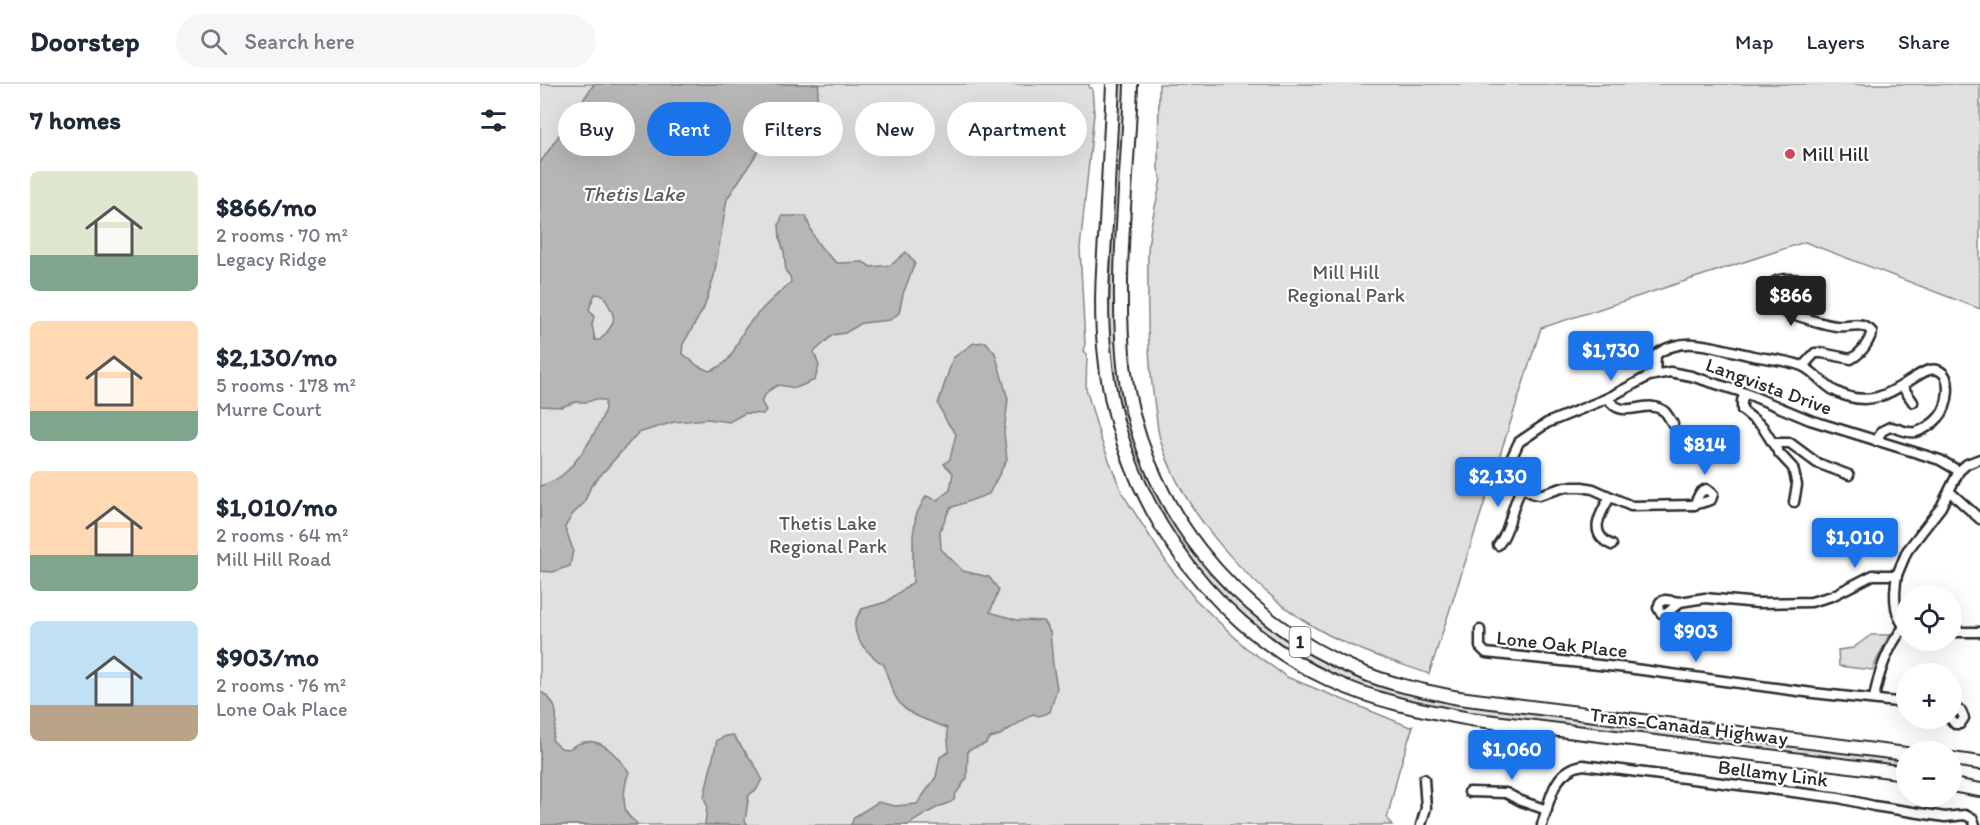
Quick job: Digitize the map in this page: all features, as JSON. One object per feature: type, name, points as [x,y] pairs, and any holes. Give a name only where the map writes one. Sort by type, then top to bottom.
[{"type":"highway","name":"Trans-Canada Highway","points":[[1113,84],[1102,306],[1104,346],[1112,406],[1132,468],[1164,532],[1199,580],[1240,620],[1283,653],[1329,679],[1379,699],[1407,707],[1481,720],[1896,772]]},
{"type":"highway","name":"Trans-Canada Highway","points":[[1131,84],[1121,316],[1125,368],[1135,420],[1154,473],[1166,498],[1193,541],[1218,573],[1272,623],[1335,661],[1378,679],[1416,690],[1459,698],[1896,753]]},
{"type":"highway","points":[[1128,143],[1135,114],[1138,84]]},
{"type":"highway","points":[[1962,760],[1980,763]]},
{"type":"highway","points":[[1838,764],[1896,776]]},
{"type":"highway","points":[[1962,779],[1980,782]]},
{"type":"highway","points":[[1962,787],[1980,790]]},
{"type":"street","points":[[1803,366],[1815,353],[1822,352],[1851,359],[1859,354],[1870,339],[1872,332],[1868,327],[1860,325],[1840,327],[1823,324],[1772,308],[1767,301],[1766,292],[1770,284],[1780,279],[1818,282]]},
{"type":"street","points":[[1655,374],[1656,355],[1664,348],[1694,344],[1803,366],[1835,391],[1859,399],[1884,396],[1926,370],[1940,371],[1944,374],[1948,384],[1943,411],[1938,418],[1923,429],[1911,432],[1890,427],[1882,430],[1876,441]]},
{"type":"street","name":"Langvista Drive","points":[[1522,488],[1516,482],[1510,468],[1511,457],[1519,442],[1547,423],[1608,398],[1655,374],[1680,373],[1745,393],[1809,420],[1940,460],[1959,471]]},
{"type":"street","points":[[1902,386],[1913,402]]},
{"type":"street","points":[[1745,393],[1742,410],[1762,426],[1793,468],[1797,485],[1794,502]]},
{"type":"street","points":[[1608,398],[1613,406],[1620,410],[1654,407],[1664,411],[1673,424]]},
{"type":"street","points":[[1773,443],[1790,443],[1817,463],[1849,475]]},
{"type":"street","points":[[1896,600],[1896,574],[1907,551],[1932,520],[1950,492],[1959,471],[1967,464],[1980,459]]},
{"type":"street","points":[[1498,545],[1503,539],[1522,488],[1539,495],[1558,488],[1582,487],[1625,505],[1637,507],[1694,505]]},
{"type":"street","points":[[1950,492],[1980,519]]},
{"type":"street","points":[[1610,497],[1599,516],[1598,528],[1602,539],[1612,545]]},
{"type":"street","points":[[1680,602],[1705,598],[1749,603],[1811,602],[1832,596],[1873,575],[1896,574]]},
{"type":"street","name":"Lone Oak Place","points":[[1480,630],[1480,647],[1486,653],[1628,668],[1896,702]]},
{"type":"street","points":[[1962,632],[1980,632]]},
{"type":"street","points":[[1874,699],[1882,667],[1896,643]]},
{"type":"street","name":"Bellamy Link","points":[[1547,810],[1556,783],[1565,771],[1583,765],[1839,798],[1945,817],[1965,815],[1970,817],[1975,824]]},
{"type":"street","points":[[1421,825],[1426,808],[1424,779]]},
{"type":"street","points":[[1469,792],[1506,793],[1547,810],[1542,825]]},
{"type":"green space","name":"Thetis Lake Regional Park","points":[[540,84],[1089,84],[1089,88],[1092,88],[1094,114],[1080,248],[1085,344],[1083,351],[1087,354],[1086,388],[1100,437],[1122,493],[1169,566],[1196,600],[1245,647],[1287,677],[1410,727],[1413,726],[1387,819],[1392,825],[540,825]]},
{"type":"green space","points":[[1119,84],[1127,84],[1118,262],[1138,445],[1233,595],[1265,622],[1299,645],[1335,665],[1374,682],[1896,757],[1896,765],[1497,717],[1441,708],[1388,695],[1338,676],[1292,650],[1250,620],[1213,585],[1181,545],[1155,501],[1134,453],[1118,401],[1112,368],[1109,313]]},
{"type":"green space","name":"Mill Hill Regional Park","points":[[1159,84],[1980,84],[1980,309],[1805,242],[1541,328],[1429,674],[1343,642],[1292,612],[1244,571],[1222,547],[1202,521],[1170,467],[1158,431],[1148,331],[1148,246],[1161,178],[1158,169]]},
{"type":"green space","points":[[1871,635],[1889,635],[1872,670],[1839,666],[1838,650],[1853,648]]},
{"type":"water","name":"Thetis Lake","points":[[594,84],[819,84],[817,102],[743,102],[743,156],[755,156],[727,199],[714,276],[704,308],[683,344],[682,353],[698,366],[709,371],[718,368],[729,359],[742,333],[752,320],[791,282],[786,272],[780,239],[779,225],[782,216],[806,216],[817,242],[837,263],[863,262],[871,267],[891,265],[906,252],[915,263],[903,294],[899,313],[890,320],[862,323],[845,333],[833,335],[814,352],[819,366],[815,380],[796,388],[778,385],[768,391],[761,401],[766,410],[764,414],[745,413],[729,422],[708,419],[674,422],[638,433],[591,486],[584,503],[572,515],[565,527],[573,550],[570,566],[553,572],[540,571],[540,486],[562,475],[579,456],[598,427],[605,408],[605,401],[596,399],[561,407],[540,406],[540,163],[558,137],[558,156],[635,156],[635,102],[582,102]],"holes":[[[595,294],[603,295],[611,309],[613,323],[600,340],[595,340],[592,325],[594,316],[589,309]]]},
{"type":"water","points":[[986,342],[995,353],[1008,399],[1004,433],[1007,459],[989,494],[950,508],[940,531],[941,549],[963,571],[989,577],[999,590],[990,612],[1017,620],[1043,621],[1050,632],[1057,688],[1050,712],[1039,716],[1033,714],[1000,735],[990,738],[985,744],[968,750],[967,778],[954,800],[909,825],[851,825],[854,817],[878,802],[895,806],[917,804],[936,777],[940,757],[949,752],[947,728],[911,713],[898,702],[884,665],[860,641],[855,622],[862,609],[886,602],[913,582],[913,536],[916,515],[926,496],[937,500],[950,490],[953,473],[944,464],[950,459],[956,434],[938,404],[953,358],[974,343]]},
{"type":"water","points":[[540,691],[552,701],[555,707],[556,725],[552,740],[561,748],[569,749],[587,741],[603,745],[617,756],[629,772],[624,800],[628,815],[638,825],[540,825]]},
{"type":"water","points":[[733,735],[762,779],[757,789],[749,795],[745,821],[748,825],[705,825],[707,806],[704,797],[717,740]]},
{"type":"place","name":"Mill Hill","points":[[1790,154]]}]
